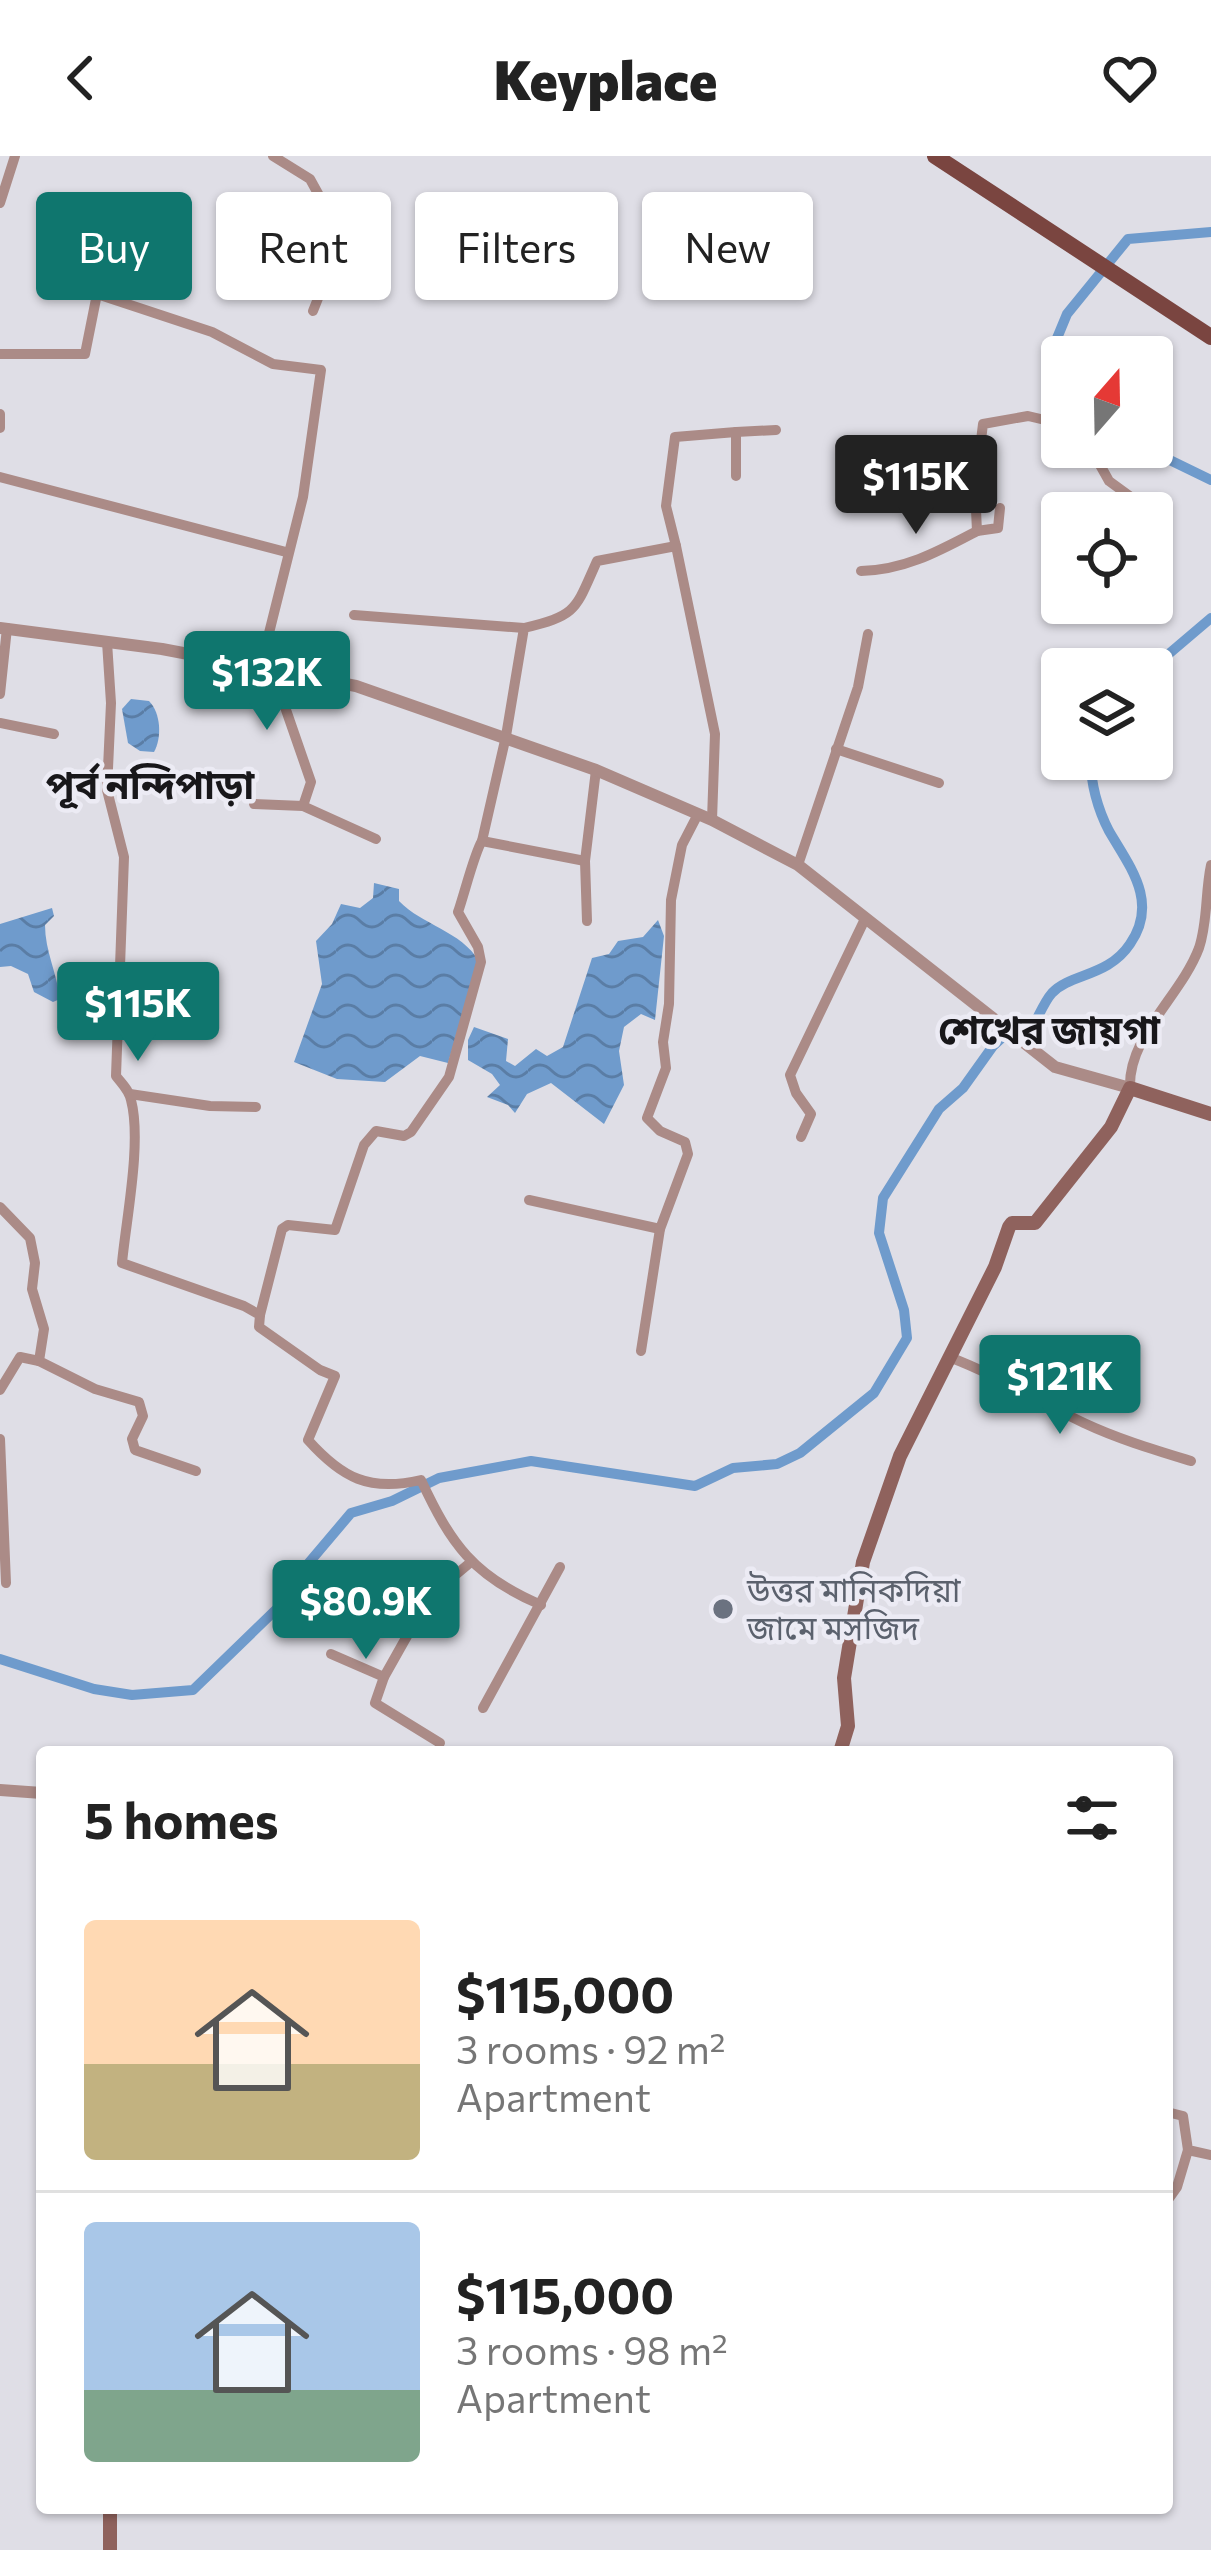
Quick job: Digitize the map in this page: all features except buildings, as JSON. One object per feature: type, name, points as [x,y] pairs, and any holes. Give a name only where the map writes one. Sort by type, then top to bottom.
[{"type":"main road","points":[[935,156],[1211,337]]},
{"type":"main road","points":[[842,1746],[848,1726],[844,1678],[863,1562],[900,1456],[994,1267],[1009,1227],[1035,1223],[1111,1127],[1130,1088],[1211,1114]]},
{"type":"main road","points":[[110,2514],[110,2550]]},
{"type":"street","points":[[0,202],[15,156]]},
{"type":"street","points":[[273,156],[310,179],[317,192]]},
{"type":"street","points":[[0,354],[85,354],[97,294],[212,332],[273,364],[320,370],[303,497],[260,665]]},
{"type":"street","points":[[313,311],[317,300]]},
{"type":"street","points":[[0,414],[0,428]]},
{"type":"street","points":[[977,531],[975,489],[983,424],[1028,416],[1041,419]]},
{"type":"street","points":[[712,820],[716,764],[712,715],[666,506],[675,437],[776,430]]},
{"type":"street","points":[[736,433],[736,476]]},
{"type":"street","points":[[1102,468],[1124,492]]},
{"type":"street","points":[[0,477],[286,552]]},
{"type":"street","points":[[862,571],[936,555],[977,531],[998,528],[1000,508]]},
{"type":"street","points":[[354,615],[524,628],[573,611],[597,561],[676,547]]},
{"type":"street","points":[[0,694],[4,628],[284,670],[356,686],[506,736],[712,820],[798,866],[1055,1067],[1130,1088],[1129,1068],[1184,981],[1200,946],[1211,865]]},
{"type":"street","points":[[524,628],[482,841],[458,912],[481,962],[449,1077],[412,1132],[404,1136],[376,1131],[364,1145],[334,1230],[288,1225],[282,1229],[259,1327],[334,1376],[308,1440],[322,1455],[355,1481],[421,1480],[447,1534],[471,1562],[541,1605]]},
{"type":"street","points":[[798,866],[858,687],[868,634]]},
{"type":"street","points":[[107,642],[111,703],[107,790],[124,857],[116,1076],[130,1094],[132,1167],[122,1264],[260,1315]]},
{"type":"street","points":[[284,670],[283,698],[291,733],[311,782],[303,806]]},
{"type":"street","points":[[0,723],[54,734]]},
{"type":"street","points":[[836,749],[939,783]]},
{"type":"street","points":[[587,921],[585,861],[596,770]]},
{"type":"street","points":[[254,804],[303,806],[376,839]]},
{"type":"street","points":[[641,1351],[660,1229],[689,1147],[646,1118],[666,1068],[663,1042],[669,1004],[670,900],[682,845],[697,816]]},
{"type":"street","points":[[482,841],[585,861]]},
{"type":"street","points":[[801,1136],[811,1114],[790,1075],[865,919]]},
{"type":"street","points":[[130,1094],[210,1106],[256,1107]]},
{"type":"street","points":[[530,1200],[660,1229]]},
{"type":"street","points":[[0,1207],[30,1238],[32,1288],[44,1329],[39,1361]]},
{"type":"street","points":[[0,1390],[20,1357],[139,1402],[143,1416],[132,1439],[135,1450],[196,1471]]},
{"type":"street","points":[[949,1357],[1009,1381],[1089,1425],[1191,1461]]},
{"type":"street","points":[[0,1439],[6,1582]]},
{"type":"street","points":[[440,1743],[375,1702],[429,1597],[471,1562]]},
{"type":"street","points":[[483,1708],[560,1567]]},
{"type":"street","points":[[331,1654],[384,1677]]},
{"type":"street","points":[[0,1790],[36,1792]]},
{"type":"street","points":[[1173,2114],[1183,2116],[1188,2150],[1173,2193]]},
{"type":"street","points":[[1188,2150],[1211,2155]]},
{"type":"water","points":[[131,699],[149,701],[156,712],[159,733],[154,752],[140,751],[128,743],[122,709]]},
{"type":"water","points":[[374,883],[399,889],[399,901],[462,942],[479,961],[448,1063],[420,1056],[385,1082],[337,1079],[294,1062],[322,984],[316,941],[332,924],[341,904],[360,908],[373,898]]},
{"type":"water","points":[[52,908],[54,916],[45,925],[60,999],[53,1002],[34,992],[28,974],[11,966],[0,967],[0,924]]},
{"type":"water","points":[[658,920],[664,936],[655,1020],[641,1014],[624,1027],[619,1051],[624,1085],[604,1124],[551,1083],[527,1094],[515,1113],[487,1097],[500,1085],[492,1074],[468,1060],[474,1027],[508,1039],[506,1061],[515,1066],[536,1049],[547,1056],[563,1047],[592,958],[609,954],[618,941],[643,937]]},
{"type":"waterway","points":[[1058,336],[1067,314],[1128,239],[1211,232]]},
{"type":"waterway","points":[[1173,462],[1211,480]]},
{"type":"waterway","points":[[1173,650],[1211,618]]},
{"type":"waterway","points":[[0,1659],[94,1689],[132,1695],[193,1690],[290,1596],[307,1565],[351,1513],[392,1501],[439,1478],[531,1461],[695,1486],[733,1468],[777,1464],[800,1453],[874,1393],[907,1338],[904,1310],[879,1233],[883,1198],[939,1109],[963,1088],[1006,1034],[1033,1026],[1052,993],[1111,963],[1138,929],[1142,914],[1138,885],[1101,814],[1093,780]]},
{"type":"place","name":"উত্তর মানিকদিয়া জামে মসজিদ","points":[[723,1609]]},
{"type":"district","name":"পূর্ব নন্দিপাড়া","points":[[150,785]]},
{"type":"district","name":"শেখের জায়গা","points":[[1049,1030]]}]
